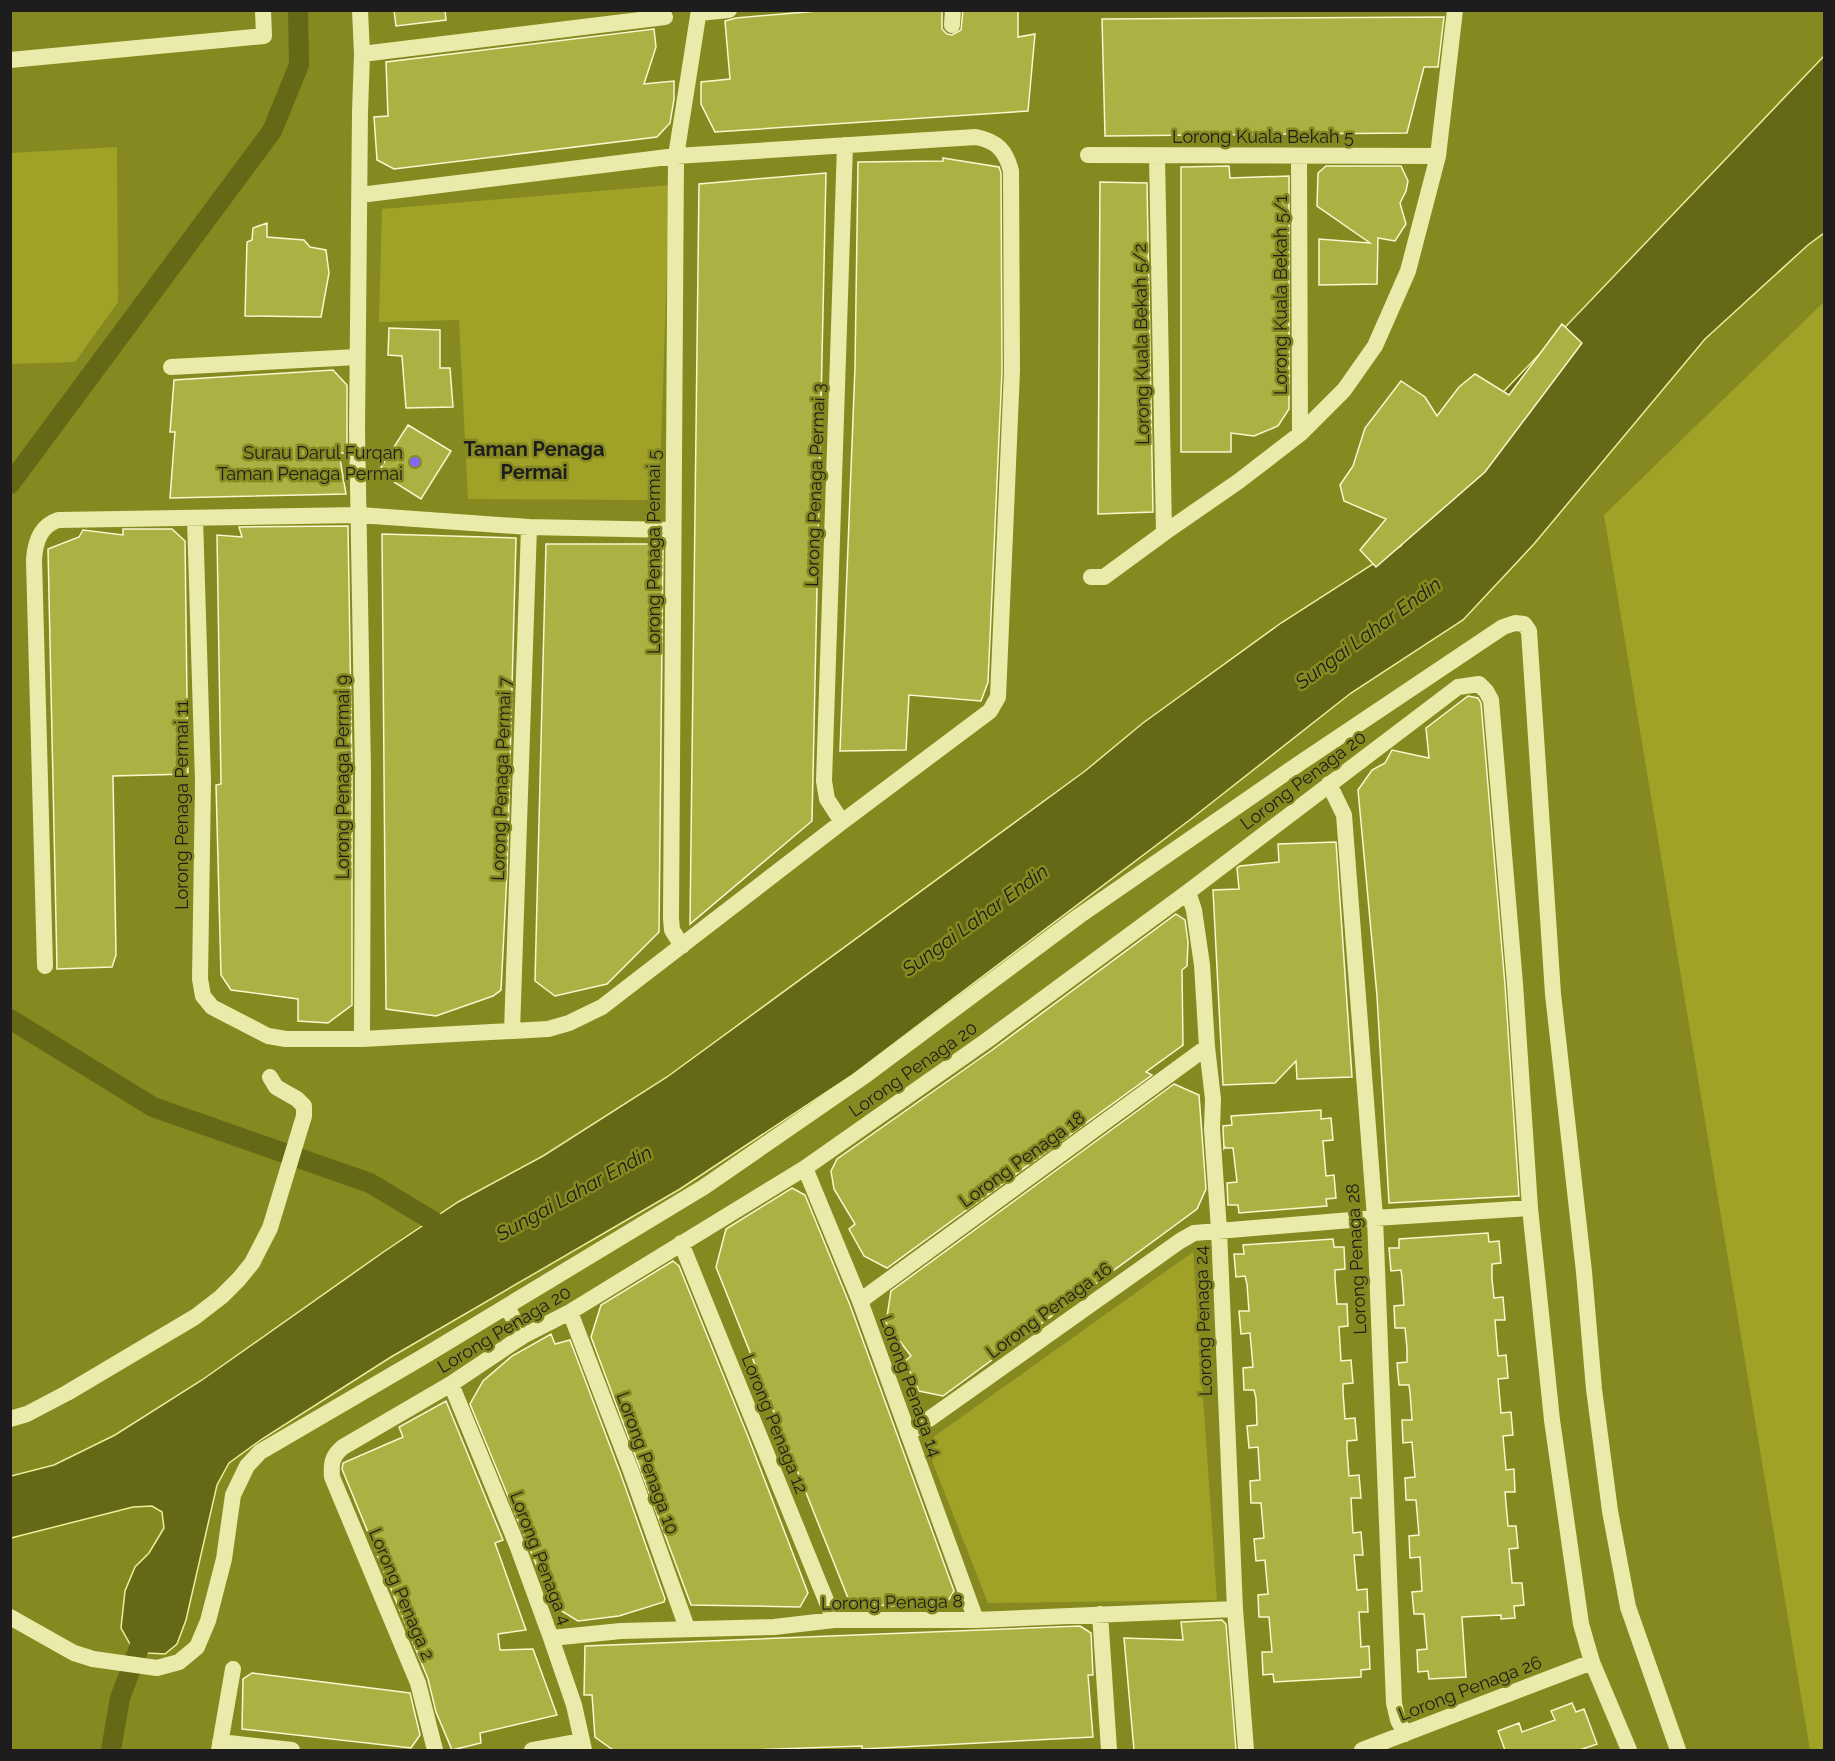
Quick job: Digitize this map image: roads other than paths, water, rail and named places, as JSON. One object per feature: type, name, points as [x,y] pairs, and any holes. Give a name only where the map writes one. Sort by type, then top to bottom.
[{"type":"street","points":[[10,60],[264,36],[263,10]]},
{"type":"street","name":"Lorong Penaga Permai 9","points":[[360,10],[362,54],[357,357],[363,771],[362,1039]]},
{"type":"street","points":[[699,12],[729,10]]},
{"type":"street","points":[[1091,577],[1104,577],[1164,532],[1239,481],[1300,434],[1344,390],[1375,346],[1408,271],[1438,156],[1455,10]]},
{"type":"street","name":"Lorong Penaga Permai 5","points":[[682,946],[672,930],[671,918],[676,156],[699,12]]},
{"type":"street","points":[[362,54],[665,17]]},
{"type":"street","name":"Lorong Penaga Permai 11","points":[[195,518],[202,781],[200,979],[203,996],[212,1007],[268,1036],[286,1039],[362,1039],[548,1029],[585,1017],[602,1007],[990,711],[998,697],[1012,371],[1011,171],[1008,159],[1001,148],[990,140],[976,137],[676,156],[360,195]]},
{"type":"street","name":"Lorong Penaga Permai 3","points":[[842,822],[826,799],[824,780],[845,145]]},
{"type":"street","name":"Lorong Kuala Bekah 5","points":[[1088,156],[1438,156]]},
{"type":"street","name":"Lorong Kuala Bekah 5/2","points":[[1157,156],[1164,532]]},
{"type":"street","name":"Lorong Kuala Bekah 5/1","points":[[1299,156],[1300,434]]},
{"type":"street","points":[[171,367],[357,357]]},
{"type":"street","points":[[45,966],[34,560],[37,539],[43,529],[51,523],[58,520],[359,515],[529,527],[672,530]]},
{"type":"street","name":"Lorong Penaga Permai 7","points":[[512,1031],[529,527]]},
{"type":"street","points":[[10,1617],[74,1653],[110,1663],[157,1668],[179,1662],[197,1647],[208,1621],[228,1537],[233,1495],[247,1466],[260,1452],[507,1307],[704,1187],[863,1077],[1079,916],[1300,763],[1503,627],[1515,623],[1524,624],[1529,631],[1553,994],[1584,1272],[1594,1389],[1610,1511],[1628,1607],[1678,1750]]},
{"type":"street","name":"Lorong Penaga 20","points":[[334,1455],[343,1447],[451,1384],[523,1336],[570,1312],[805,1168],[986,1041],[1188,892],[1458,687],[1479,684],[1491,700],[1530,1208]]},
{"type":"street","name":"Lorong Penaga 28","points":[[1329,784],[1344,814],[1375,1218],[1394,1703],[1398,1720],[1405,1734]]},
{"type":"street","name":"Lorong Penaga 24","points":[[1188,892],[1194,910],[1202,965],[1213,1099],[1212,1129],[1219,1230],[1234,1609],[1246,1750]]},
{"type":"street","name":"Lorong Penaga 18","points":[[860,1301],[1207,1047]]},
{"type":"street","points":[[10,1419],[27,1414],[67,1392],[195,1317],[221,1297],[252,1263],[262,1246],[277,1209],[285,1173],[304,1116],[304,1106],[297,1099],[276,1087],[270,1077]]},
{"type":"street","name":"Lorong Penaga 14","points":[[805,1168],[860,1301],[976,1620]]},
{"type":"street","points":[[1530,1208],[1552,1420],[1581,1624],[1592,1662],[1629,1750]]},
{"type":"street","name":"Lorong Penaga 16","points":[[908,1434],[1194,1233],[1530,1208]]},
{"type":"street","name":"Lorong Penaga 12","points":[[681,1244],[834,1620]]},
{"type":"street","points":[[507,1307],[523,1336]]},
{"type":"street","name":"Lorong Penaga 10","points":[[570,1312],[631,1471],[687,1628]]},
{"type":"street","name":"Lorong Penaga 4","points":[[451,1384],[517,1545],[551,1638],[574,1705],[583,1746]]},
{"type":"street","name":"Lorong Penaga 2","points":[[334,1455],[331,1464],[332,1477],[418,1683],[435,1750]]},
{"type":"street","name":"Lorong Penaga 8","points":[[551,1638],[621,1631],[687,1628],[774,1628],[834,1620],[976,1620],[1234,1609]]},
{"type":"street","points":[[1100,1614],[1108,1750]]},
{"type":"street","name":"Lorong Penaga 26","points":[[1362,1750],[1592,1662]]},
{"type":"street","points":[[233,1669],[220,1746],[292,1750]]},
{"type":"street","points":[[531,1750],[583,1746]]},
{"type":"water","name":"Sungai Lahar Endin","points":[[1824,56],[1824,233],[1705,339],[1534,544],[1463,620],[1351,693],[1191,819],[851,1076],[680,1189],[391,1357],[262,1439],[229,1463],[217,1485],[186,1620],[177,1644],[165,1654],[148,1653],[130,1644],[121,1628],[125,1591],[135,1567],[149,1553],[164,1528],[162,1512],[152,1506],[133,1507],[11,1538],[11,1476],[54,1465],[115,1435],[202,1380],[458,1202],[543,1156],[667,1077],[1085,771],[1143,723],[1281,623],[1401,546],[1488,408]]},
{"type":"waterway","points":[[10,484],[272,131],[299,65],[298,10]]},
{"type":"waterway","points":[[10,1019],[153,1107],[370,1183],[448,1230],[450,1237]]},
{"type":"waterway","points":[[111,1750],[120,1698],[148,1624]]},
{"type":"place","name":"Surau Darul Furqan Taman Penaga Permai","points":[[415,462]]},
{"type":"district","name":"Taman Penaga Permai","points":[[534,460]]}]
